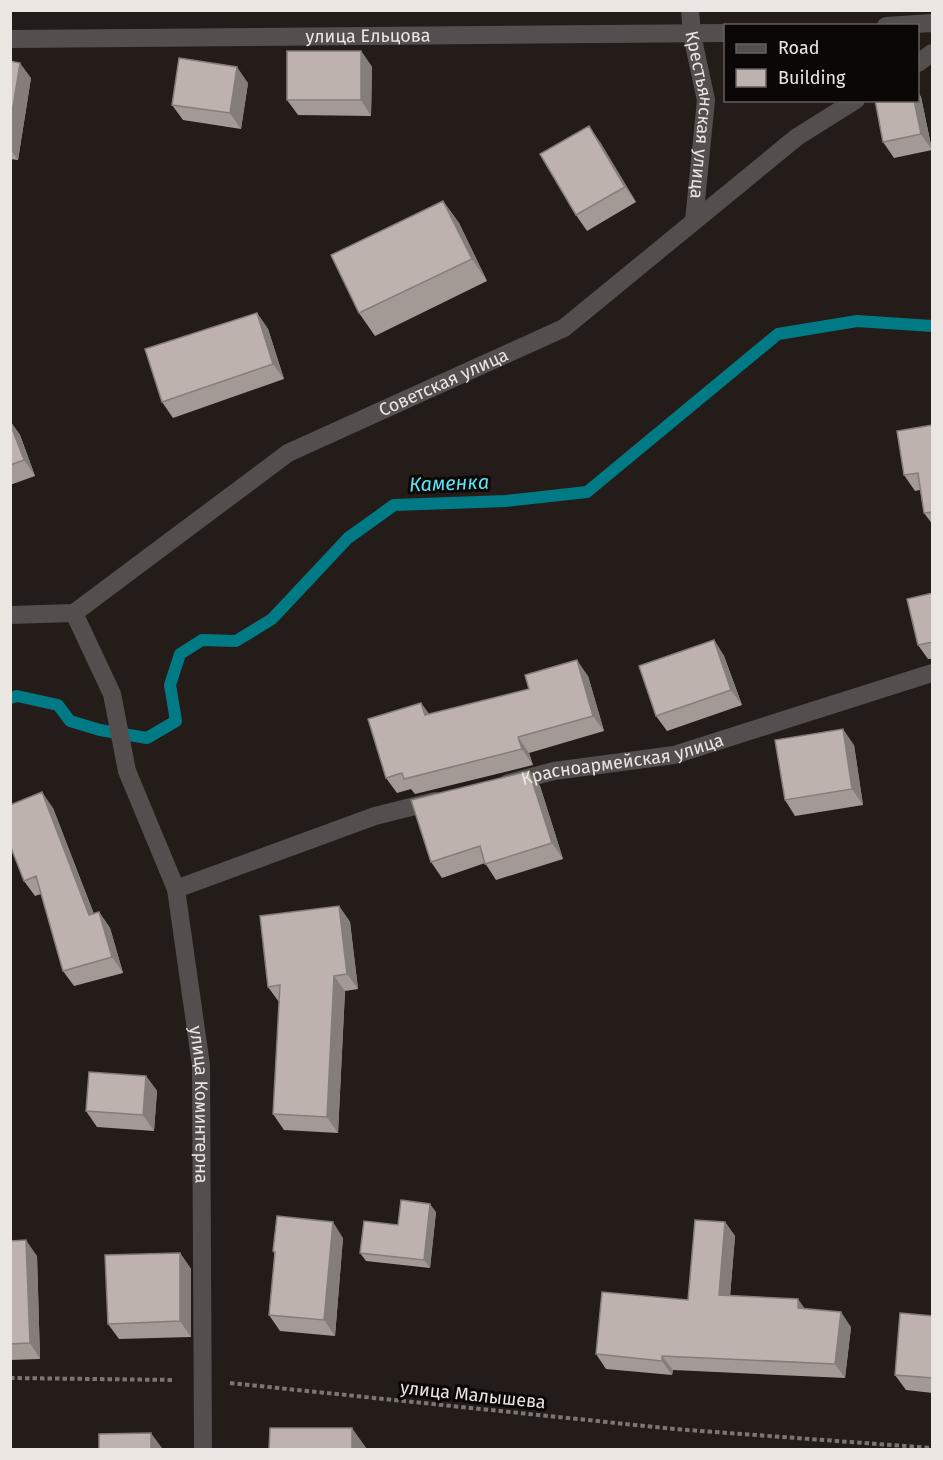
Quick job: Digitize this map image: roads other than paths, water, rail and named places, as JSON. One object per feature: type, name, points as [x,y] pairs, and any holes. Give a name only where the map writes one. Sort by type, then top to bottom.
[{"type":"street","name":"Крестьянская улица","points":[[690,10],[692,34],[706,100],[693,221]]},
{"type":"street","points":[[917,24],[933,23]]},
{"type":"street","name":"улица Ельцова","points":[[10,39],[724,33]]},
{"type":"street","points":[[919,62],[933,53]]},
{"type":"street","name":"Советская улица","points":[[74,614],[288,453],[564,328],[797,137],[853,102]]},
{"type":"street","points":[[10,615],[74,614]]},
{"type":"street","name":"улица Коминтерна","points":[[74,614],[112,694],[127,771],[176,888],[201,1065],[203,1449]]},
{"type":"street","name":"Красноармейская улица","points":[[487,788],[554,771],[674,755],[933,673]]},
{"type":"street","points":[[176,888],[375,816],[453,796]]},
{"type":"waterway","name":"Каменка","points":[[10,698],[17,696],[58,705],[70,721],[100,730],[147,738],[176,721],[170,685],[180,654],[202,640],[236,641],[272,619],[348,538],[394,505],[506,501],[587,492],[778,334],[857,321],[932,326]]}]
